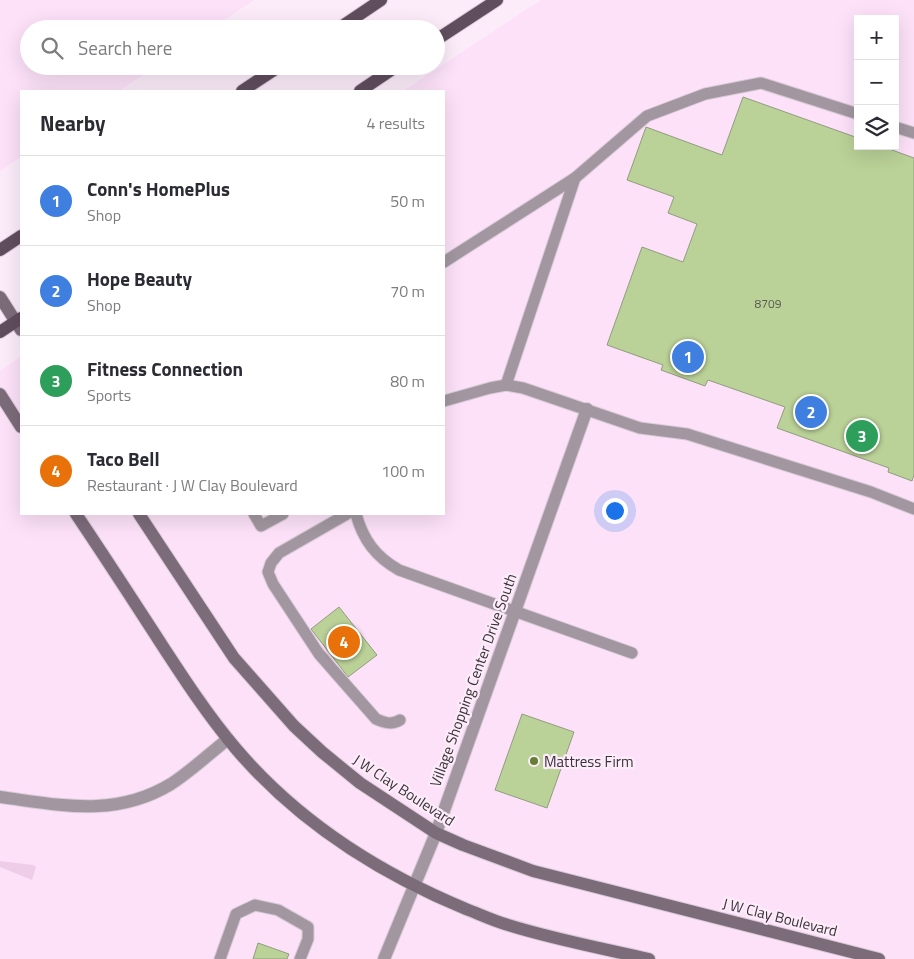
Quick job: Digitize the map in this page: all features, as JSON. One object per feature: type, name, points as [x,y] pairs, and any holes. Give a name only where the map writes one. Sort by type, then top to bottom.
[{"type":"main road","points":[[351,20],[381,0]]},
{"type":"main road","points":[[445,34],[497,0]]},
{"type":"main road","points":[[244,90],[266,75]]},
{"type":"main road","points":[[361,90],[384,75]]},
{"type":"main road","points":[[0,250],[20,237]]},
{"type":"main road","points":[[0,332],[19,323]]},
{"type":"street","points":[[0,297],[19,323]]},
{"type":"street","points":[[0,394],[20,425]]},
{"type":"street","name":"Village Shopping Center Drive South","points":[[384,959],[436,833],[587,409]]},
{"type":"street","points":[[77,515],[190,688],[228,739],[256,770],[307,817],[362,856],[444,900],[504,924],[562,940],[649,959]]},
{"type":"street","name":"J W Clay Boulevard","points":[[140,515],[234,658],[294,726],[360,783],[436,833],[463,846],[533,870],[879,959]]},
{"type":"street","points":[[0,797],[90,807],[107,806],[135,800],[172,783],[228,739]]},
{"type":"lane","points":[[445,261],[575,178],[647,116],[706,94],[761,83],[854,113]]},
{"type":"lane","points":[[899,128],[914,133]]},
{"type":"lane","points":[[506,385],[575,178]]},
{"type":"lane","points":[[445,401],[506,385],[523,388],[640,428],[687,434],[871,492],[914,510]]},
{"type":"lane","points":[[255,515],[261,526],[281,515]]},
{"type":"lane","points":[[345,515],[280,553],[271,563],[268,572],[284,602],[319,654],[376,719],[385,723],[395,723],[400,720]]},
{"type":"lane","points":[[356,515],[367,540],[380,558],[399,570],[632,654]]},
{"type":"lane","points":[[220,959],[236,914],[255,905],[278,910],[308,927],[308,939],[300,959]]},
{"type":"shaded area","points":[[0,0],[254,0],[224,20],[20,20],[20,75],[143,75],[120,90],[20,90],[20,158],[0,171]]},
{"type":"shaded area","points":[[541,0],[914,0],[914,959],[0,959],[0,371],[20,357],[20,515],[445,515],[445,90],[405,90],[427,75],[445,75],[445,63]]},
{"type":"shaded area","points":[[0,861],[33,865],[36,867],[32,880],[0,867]]},
{"type":"building","points":[[743,97],[854,137],[854,150],[892,150],[914,158],[914,475],[912,481],[888,472],[889,468],[777,428],[785,407],[708,380],[705,386],[661,370],[663,365],[607,345],[642,247],[683,262],[697,224],[668,213],[674,197],[627,180],[646,127],[722,155]]},
{"type":"building","points":[[339,607],[377,655],[348,677],[311,629]]},
{"type":"building","name":"Mattress Firm","points":[[522,714],[574,732],[547,808],[495,790]]},
{"type":"building","points":[[258,943],[289,954],[287,959],[253,959]]},
{"type":"place","name":"Conn's HomePlus","points":[[688,357]]},
{"type":"place","name":"Hope Beauty","points":[[811,412]]},
{"type":"place","name":"Fitness Connection","points":[[862,436]]},
{"type":"place","name":"Taco Bell","points":[[344,642]]},
{"type":"place","name":"Mattress Firm","points":[[534,761]]}]
